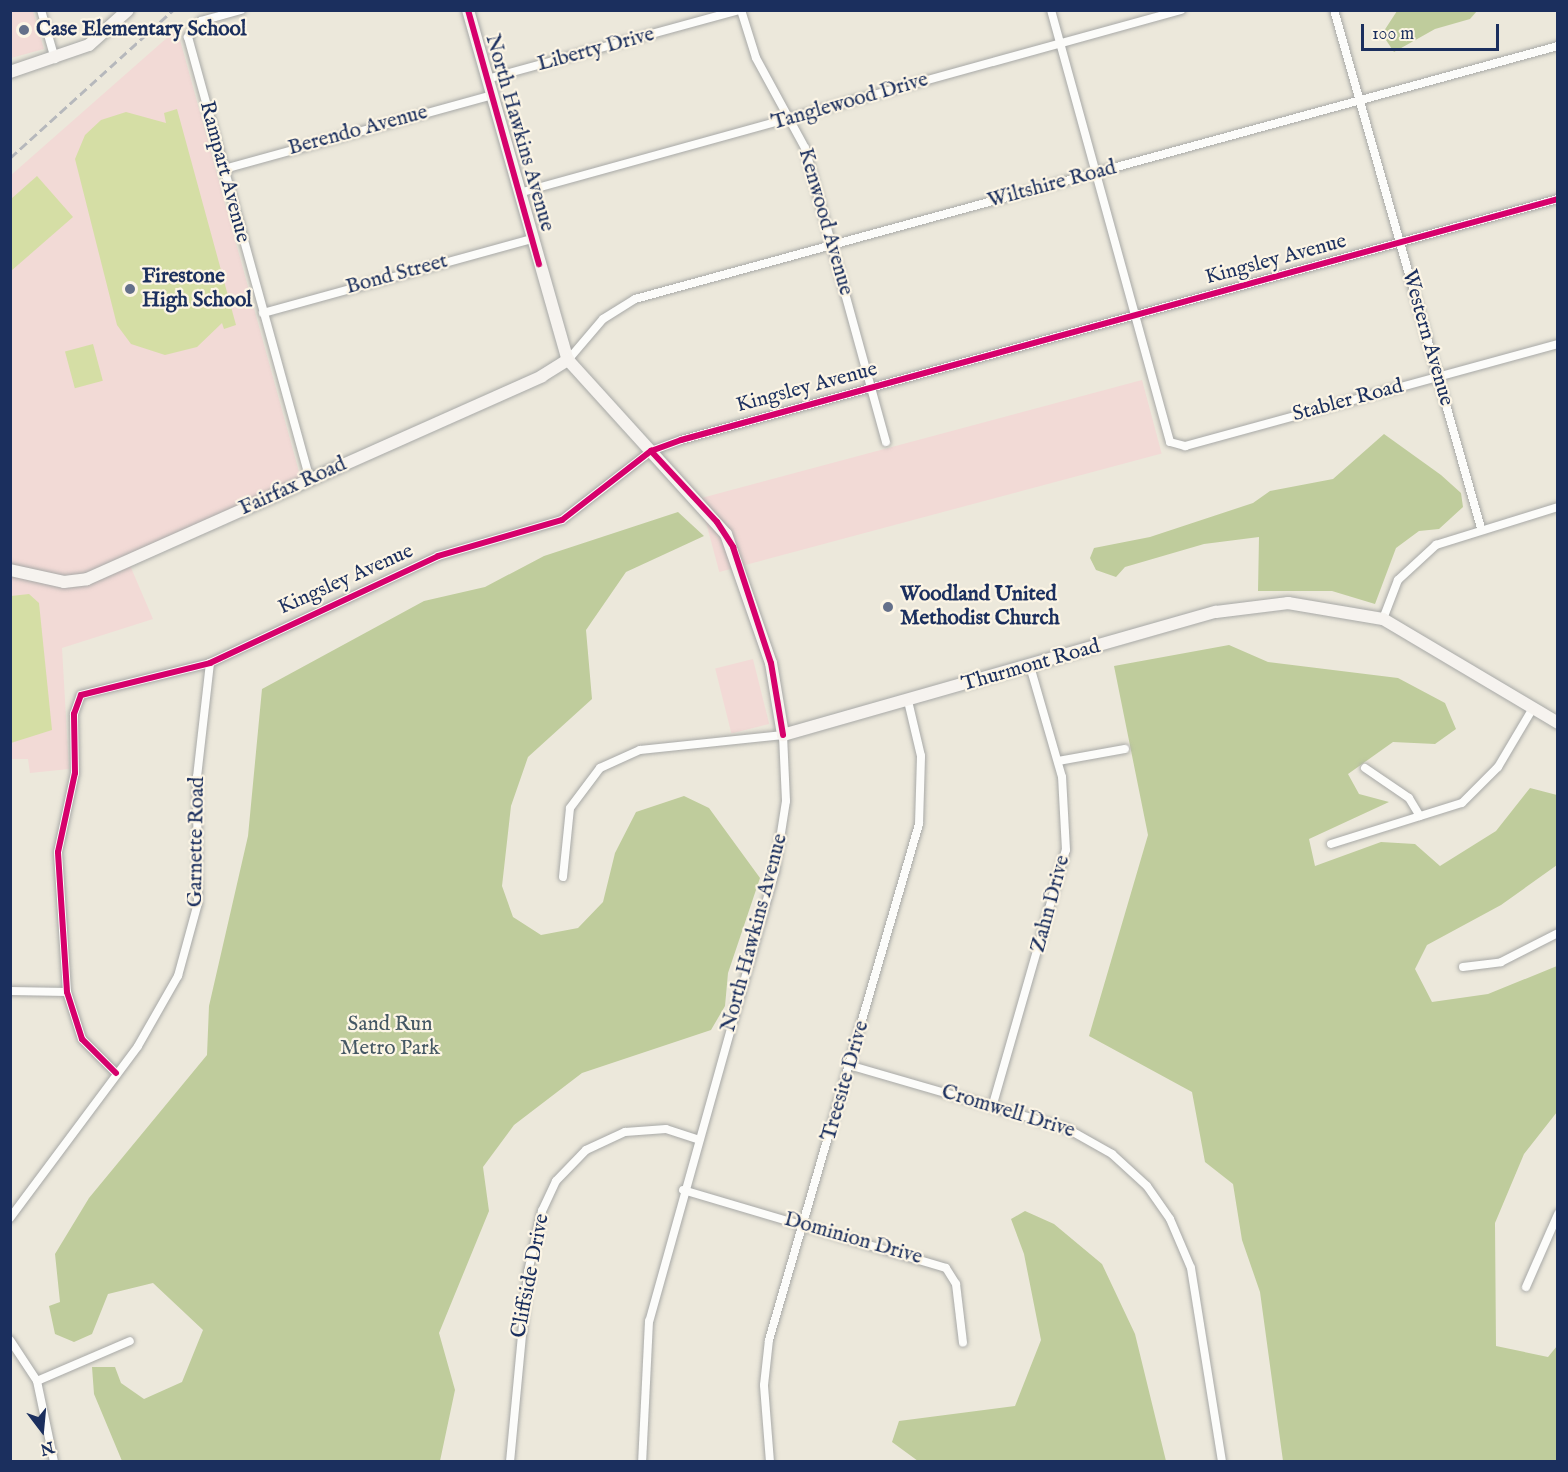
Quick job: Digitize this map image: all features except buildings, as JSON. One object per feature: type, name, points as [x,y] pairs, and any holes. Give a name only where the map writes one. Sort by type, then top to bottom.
[{"type":"street","points":[[41,10],[55,59]]},
{"type":"street","points":[[10,72],[55,59],[89,45],[128,10]]},
{"type":"street","name":"Rampart Avenue","points":[[241,10],[201,21],[188,37],[310,479]]},
{"type":"street","name":"North Hawkins Avenue","points":[[468,10],[531,239],[568,360],[717,522],[733,547],[771,665],[783,735],[786,801],[779,855],[697,1139],[649,1321],[642,1461]]},
{"type":"street","name":"Liberty Drive","points":[[488,79],[740,10]]},
{"type":"street","name":"Kenwood Avenue","points":[[740,10],[756,58],[792,119],[833,245],[886,442]]},
{"type":"street","points":[[1051,10],[1134,315]]},
{"type":"street","name":"Tanglewood Drive","points":[[519,193],[1181,10]]},
{"type":"street","name":"Western Avenue","points":[[1334,10],[1481,528]]},
{"type":"street","name":"Wiltshire Road","points":[[568,360],[603,320],[635,299],[1557,46]]},
{"type":"street","name":"Berendo Avenue","points":[[224,168],[492,95]]},
{"type":"street","name":"Kingsley Avenue","points":[[67,992],[59,837],[75,773],[77,705],[81,695],[210,663],[438,556],[562,520],[651,452],[1134,315],[1557,200]]},
{"type":"street","name":"Bond Street","points":[[263,313],[531,239]]},
{"type":"street","name":"Stabler Road","points":[[1134,315],[1173,444],[1185,446],[1557,344]]},
{"type":"street","name":"Fairfax Road","points":[[10,570],[64,582],[87,579],[568,360]]},
{"type":"street","points":[[1383,619],[1398,580],[1417,558],[1481,528],[1557,507]]},
{"type":"street","name":"Thurmont Road","points":[[563,877],[570,808],[600,768],[640,750],[783,735],[1259,604],[1318,604],[1383,619],[1557,723]]},
{"type":"street","name":"Garnette Road","points":[[10,1218],[157,1019],[191,935],[200,858],[197,777],[210,663]]},
{"type":"street","name":"Zahn Drive","points":[[993,1104],[1066,850],[1066,798],[1058,761],[1030,666]]},
{"type":"street","name":"Treesite Drive","points":[[770,1461],[764,1385],[769,1340],[852,1066],[919,824],[921,756],[908,701]]},
{"type":"street","points":[[1331,844],[1361,830],[1462,803],[1484,785],[1533,708]]},
{"type":"street","points":[[1058,761],[1125,749]]},
{"type":"street","points":[[1365,768],[1409,798],[1420,816]]},
{"type":"street","points":[[1463,967],[1501,962],[1557,933]]},
{"type":"street","points":[[10,991],[67,992],[82,1039],[116,1073]]},
{"type":"street","name":"Cromwell Drive","points":[[852,1066],[993,1104],[1066,1128],[1103,1148],[1132,1170],[1166,1212],[1193,1278],[1222,1461]]},
{"type":"street","name":"Cliffside Drive","points":[[510,1461],[528,1272],[543,1211],[556,1181],[586,1150],[625,1132],[666,1130],[697,1139]]},
{"type":"street","name":"Dominion Drive","points":[[683,1190],[946,1268],[956,1284],[963,1343]]},
{"type":"street","points":[[1526,1287],[1557,1214]]},
{"type":"street","points":[[10,1340],[37,1381],[54,1461]]},
{"type":"street","points":[[37,1381],[130,1341]]},
{"type":"shaded area","name":"Case Elementary School","points":[[11,10],[33,11],[44,49],[11,58]]},
{"type":"shaded area","name":"Firestone High School","points":[[177,29],[301,479],[126,556],[153,619],[62,648],[69,769],[30,773],[28,759],[10,759],[10,176]]},
{"type":"shaded area","points":[[1142,380],[1162,453],[719,572],[700,499]]},
{"type":"shaded area","points":[[753,659],[769,724],[731,733],[715,668]]},
{"type":"green space","points":[[1397,11],[1477,11],[1470,19],[1435,29],[1394,52],[1382,34]]},
{"type":"green space","points":[[177,109],[236,325],[224,329],[222,323],[197,347],[165,355],[131,344],[117,325],[75,159],[85,135],[101,120],[126,112],[166,123],[164,113]]},
{"type":"green space","points":[[37,176],[73,217],[11,271],[11,199]]},
{"type":"green space","points":[[93,344],[103,381],[75,388],[65,352]]},
{"type":"green space","points":[[1384,434],[1441,475],[1461,493],[1463,507],[1439,529],[1419,531],[1396,548],[1375,604],[1332,591],[1258,591],[1259,537],[1204,544],[1125,567],[1116,577],[1096,570],[1090,558],[1094,548],[1150,537],[1253,503],[1270,491],[1333,479]]},
{"type":"green space","name":"Sand Run Metro Park","points":[[678,512],[704,536],[626,572],[586,630],[592,699],[528,757],[511,806],[502,886],[513,917],[541,935],[578,928],[603,902],[615,853],[636,812],[684,796],[709,808],[760,878],[728,973],[725,1006],[711,1030],[582,1073],[514,1125],[483,1167],[489,1211],[439,1333],[455,1390],[440,1461],[122,1461],[94,1394],[92,1367],[115,1367],[121,1383],[144,1399],[182,1382],[203,1330],[153,1283],[108,1294],[92,1334],[74,1342],[55,1334],[49,1306],[60,1302],[55,1254],[89,1198],[207,1055],[209,1006],[248,836],[262,689],[424,601],[485,587],[544,556]]},
{"type":"green space","points":[[29,594],[39,603],[52,730],[11,743],[11,596]]},
{"type":"green space","points":[[1229,645],[1268,662],[1398,678],[1445,703],[1456,729],[1435,744],[1393,742],[1348,774],[1359,794],[1389,802],[1309,839],[1315,866],[1381,842],[1415,844],[1440,866],[1496,831],[1530,788],[1557,795],[1557,865],[1501,905],[1427,945],[1415,969],[1432,1002],[1488,994],[1557,966],[1557,1112],[1524,1154],[1495,1223],[1496,1346],[1548,1357],[1557,1346],[1557,1461],[1283,1461],[1260,1292],[1242,1240],[1233,1184],[1205,1162],[1192,1092],[1089,1036],[1148,835],[1114,666]]},
{"type":"green space","points":[[1025,1211],[1054,1224],[1102,1264],[1135,1334],[1166,1461],[918,1461],[892,1442],[899,1421],[1015,1406],[1041,1340],[1024,1254],[1011,1219]]},
{"type":"railway","points":[[10,158],[173,10]]},
{"type":"cycle path","points":[[468,10],[539,264]]},
{"type":"cycle path","points":[[116,1073],[82,1039],[67,992],[58,852],[75,773],[74,714],[81,695],[210,663],[438,556],[562,520],[651,451],[681,440],[1558,199]]},
{"type":"cycle path","points":[[651,451],[717,522],[733,547],[771,663],[783,735]]},
{"type":"place","name":"Case Elementary School","points":[[24,30]]},
{"type":"place","name":"Firestone High School","points":[[130,289]]},
{"type":"place","name":"Woodland United Methodist Church","points":[[888,607]]}]
